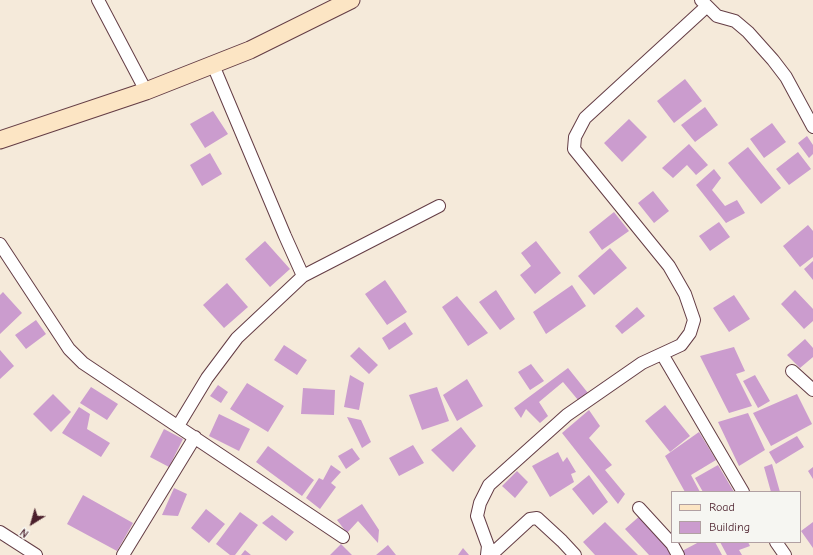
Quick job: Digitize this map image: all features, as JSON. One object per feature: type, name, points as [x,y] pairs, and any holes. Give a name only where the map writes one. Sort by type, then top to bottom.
[{"type":"street","points":[[98,0],[146,91]]},
{"type":"street","points":[[0,140],[146,91],[213,65],[250,50],[351,0]]},
{"type":"street","points":[[487,555],[488,546],[477,516],[480,503],[489,485],[567,415],[642,363],[681,345],[690,333],[694,320],[685,294],[669,266],[574,149],[575,138],[585,118],[703,3],[717,16],[735,21],[748,32],[773,60],[786,77],[813,127]]},
{"type":"street","points":[[213,65],[303,276]]},
{"type":"street","points":[[178,426],[207,378],[237,338],[303,276],[439,206]]},
{"type":"street","points":[[0,244],[69,349],[83,363],[343,538]]},
{"type":"street","points":[[662,354],[742,491]]},
{"type":"street","points":[[792,371],[813,390]]},
{"type":"street","points":[[123,555],[195,437]]},
{"type":"street","points":[[639,508],[671,543]]},
{"type":"street","points":[[491,555],[530,519],[537,518],[543,522],[575,555]]},
{"type":"street","points":[[0,532],[36,555]]},
{"type":"street","points":[[671,543],[678,555]]},
{"type":"street","points":[[777,543],[785,555]]},
{"type":"building","points":[[685,79],[702,101],[674,123],[657,101]]},
{"type":"building","points":[[705,107],[718,125],[695,142],[681,125]]},
{"type":"building","points":[[213,111],[228,134],[205,148],[190,124]]},
{"type":"building","points":[[629,119],[647,137],[622,162],[604,143]]},
{"type":"building","points":[[772,123],[786,142],[764,158],[750,139]]},
{"type":"building","points":[[807,136],[813,145],[813,154],[809,158],[798,143]]},
{"type":"building","points":[[689,144],[708,165],[696,175],[687,165],[673,178],[662,168]]},
{"type":"building","points":[[748,147],[781,188],[761,204],[728,163]]},
{"type":"building","points":[[798,152],[811,169],[789,185],[776,169]]},
{"type":"building","points":[[210,153],[222,174],[202,186],[190,165]]},
{"type":"building","points":[[714,169],[721,178],[712,190],[725,206],[737,200],[745,213],[726,223],[696,185]]},
{"type":"building","points":[[653,191],[669,211],[654,223],[638,203]]},
{"type":"building","points":[[614,212],[629,231],[602,250],[589,232]]},
{"type":"building","points":[[719,222],[730,237],[710,251],[699,236]]},
{"type":"building","points":[[808,225],[813,231],[813,257],[800,267],[783,246]]},
{"type":"building","points":[[265,241],[290,269],[270,287],[245,259]]},
{"type":"building","points":[[536,241],[561,273],[535,294],[520,275],[531,266],[521,253]]},
{"type":"building","points":[[610,248],[627,268],[594,295],[578,276]]},
{"type":"building","points":[[813,261],[813,280],[804,269]]},
{"type":"building","points":[[385,280],[407,312],[387,325],[365,294]]},
{"type":"building","points":[[227,283],[248,307],[224,328],[203,305]]},
{"type":"building","points":[[572,285],[586,306],[546,334],[533,312]]},
{"type":"building","points":[[496,290],[515,319],[500,330],[479,302]]},
{"type":"building","points":[[795,290],[813,309],[813,321],[804,329],[781,304]]},
{"type":"building","points":[[3,292],[22,313],[0,334],[0,295]]},
{"type":"building","points":[[734,295],[750,319],[729,332],[713,308]]},
{"type":"building","points":[[457,296],[488,333],[468,346],[442,307]]},
{"type":"building","points":[[637,307],[645,316],[622,334],[615,326]]},
{"type":"building","points":[[36,320],[46,334],[26,349],[15,335]]},
{"type":"building","points":[[405,322],[413,334],[389,350],[382,338]]},
{"type":"building","points":[[805,339],[813,348],[813,357],[800,368],[787,355]]},
{"type":"building","points":[[284,345],[307,360],[297,375],[274,360]]},
{"type":"building","points":[[359,347],[378,365],[369,374],[350,356]]},
{"type":"building","points":[[734,347],[745,371],[736,374],[752,406],[729,413],[700,356]]},
{"type":"building","points":[[0,350],[14,366],[0,379]]},
{"type":"building","points":[[531,364],[544,381],[530,390],[518,372]]},
{"type":"building","points":[[568,368],[588,393],[578,400],[563,382],[539,402],[548,416],[540,423],[526,409],[521,418],[514,408]]},
{"type":"building","points":[[350,375],[364,383],[359,410],[344,407]]},
{"type":"building","points":[[755,375],[770,401],[758,408],[743,381]]},
{"type":"building","points":[[467,379],[483,406],[457,421],[443,395]]},
{"type":"building","points":[[247,383],[284,406],[268,432],[230,409]]},
{"type":"building","points":[[218,385],[228,392],[221,403],[210,396]]},
{"type":"building","points":[[91,387],[118,404],[107,420],[80,403]]},
{"type":"building","points":[[437,387],[449,421],[422,430],[409,395]]},
{"type":"building","points":[[303,388],[335,390],[334,415],[301,414]]},
{"type":"building","points":[[53,394],[71,412],[51,432],[33,414]]},
{"type":"building","points":[[797,394],[812,424],[771,446],[753,413]]},
{"type":"building","points":[[665,405],[690,436],[670,452],[645,421]]},
{"type":"building","points":[[79,407],[90,414],[87,429],[110,443],[101,457],[62,433]]},
{"type":"building","points":[[589,410],[600,426],[589,438],[612,465],[605,470],[625,494],[618,504],[562,433]]},
{"type":"building","points":[[748,413],[765,450],[739,466],[718,422]]},
{"type":"building","points":[[219,414],[250,429],[239,451],[209,436]]},
{"type":"building","points":[[347,417],[361,420],[371,442],[362,448]]},
{"type":"building","points":[[461,427],[476,446],[453,472],[431,450]]},
{"type":"building","points":[[164,429],[183,439],[169,467],[150,457]]},
{"type":"building","points":[[699,432],[716,460],[691,475],[699,491],[684,491],[665,456]]},
{"type":"building","points":[[797,436],[804,447],[776,464],[769,452]]},
{"type":"building","points":[[413,445],[424,463],[399,476],[389,458]]},
{"type":"building","points":[[268,446],[314,480],[302,496],[256,462]]},
{"type":"building","points":[[352,448],[360,459],[346,469],[338,456]]},
{"type":"building","points":[[558,452],[563,462],[567,457],[576,472],[571,474],[574,482],[550,497],[532,466]]},
{"type":"building","points":[[772,464],[780,491],[771,491],[764,467]]},
{"type":"building","points":[[331,465],[341,472],[331,483],[336,487],[320,509],[306,498],[319,478],[323,480]]},
{"type":"building","points":[[718,465],[733,491],[702,491],[695,478]]},
{"type":"building","points":[[813,467],[813,479],[808,471]]},
{"type":"building","points":[[517,471],[528,482],[515,498],[502,486]]},
{"type":"building","points":[[589,475],[608,502],[593,515],[572,489]]},
{"type":"building","points":[[174,488],[187,494],[178,516],[162,515]]},
{"type":"building","points":[[83,495],[133,523],[117,551],[67,524]]},
{"type":"building","points":[[362,504],[379,530],[378,543],[358,521],[347,533],[337,520]]},
{"type":"building","points":[[206,509],[225,524],[209,543],[191,528]]},
{"type":"building","points":[[240,512],[258,525],[235,555],[230,555],[216,544]]},
{"type":"building","points":[[642,514],[676,555],[649,555],[625,529]]},
{"type":"building","points":[[272,515],[294,532],[286,541],[262,523]]},
{"type":"building","points":[[605,522],[638,555],[595,555],[583,542]]},
{"type":"building","points":[[813,522],[813,548],[801,531]]},
{"type":"building","points":[[697,543],[716,543],[722,555],[685,555],[682,551]]},
{"type":"building","points":[[721,543],[748,543],[750,546],[739,550],[742,555],[727,555]]},
{"type":"building","points":[[341,544],[352,555],[330,555]]},
{"type":"building","points":[[388,545],[396,555],[376,555]]},
{"type":"building","points":[[463,548],[469,555],[458,555]]},
{"type":"building","points":[[245,550],[251,555],[241,555]]}]
